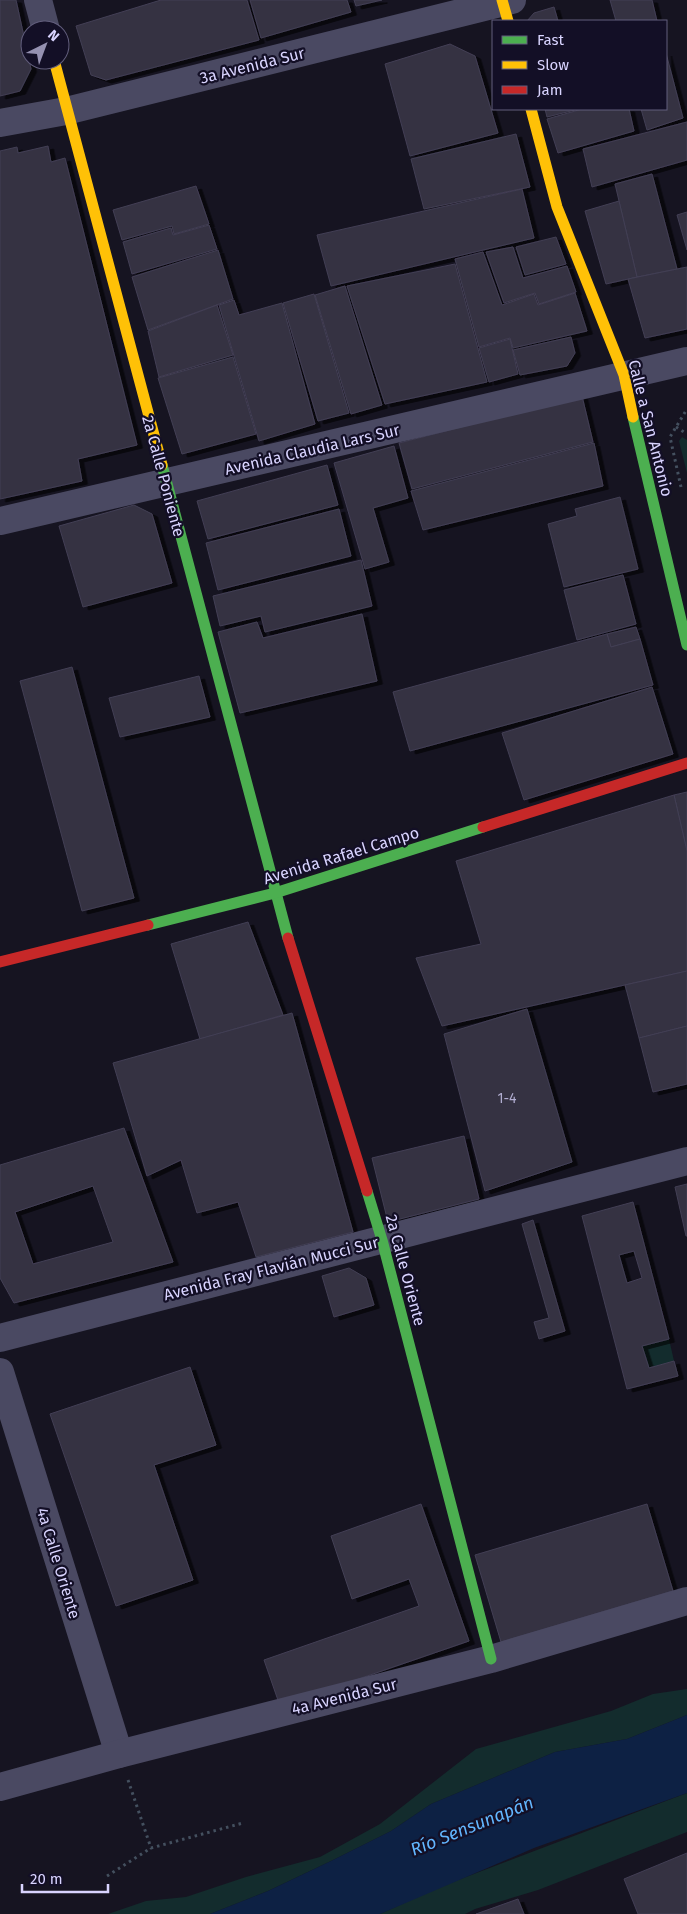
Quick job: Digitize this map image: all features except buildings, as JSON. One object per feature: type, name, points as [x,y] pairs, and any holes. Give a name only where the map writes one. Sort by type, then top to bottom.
[{"type":"street","points":[[38,0],[43,20]]},
{"type":"street","name":"3a Avenida Sur","points":[[0,123],[66,111],[506,6]]},
{"type":"street","name":"2a Calle Poniente","points":[[56,70],[275,893]]},
{"type":"street","name":"Calle a San Antonio","points":[[531,110],[558,207],[624,375],[687,646]]},
{"type":"street","name":"Avenida Claudia Lars Sur","points":[[0,521],[687,361]]},
{"type":"street","name":"Avenida Rafael Campo","points":[[0,962],[275,893],[687,764]]},
{"type":"street","name":"2a Calle Oriente","points":[[275,893],[382,1240],[492,1659]]},
{"type":"street","name":"Avenida Fray Flavián Mucci Sur","points":[[0,1338],[687,1161]]},
{"type":"street","name":"4a Calle Oriente","points":[[0,1372],[119,1754]]},
{"type":"street","name":"4a Avenida Sur","points":[[0,1787],[119,1754],[492,1659],[687,1602]]},
{"type":"path","points":[[683,495],[670,436],[687,409]]},
{"type":"path","points":[[676,427],[687,434]]},
{"type":"path","points":[[119,1754],[151,1848]]},
{"type":"path","points":[[107,1876],[151,1848],[243,1824]]},
{"type":"green space","points":[[682,437],[687,440],[687,473],[679,441]]},
{"type":"green space","points":[[669,1339],[674,1361],[649,1368],[642,1346]]},
{"type":"green space","points":[[687,1689],[687,1715],[627,1739],[555,1752],[431,1804],[391,1831],[331,1861],[268,1891],[210,1914],[108,1914],[146,1901],[186,1897],[246,1877],[320,1857],[380,1824],[476,1749],[611,1711],[653,1694]]},
{"type":"green space","points":[[687,1793],[687,1832],[538,1890],[475,1909],[465,1914],[380,1914],[437,1888]]},
{"type":"water","name":"Río Sensunapán","points":[[687,1715],[687,1793],[534,1848],[380,1914],[210,1914],[268,1891],[331,1861],[391,1831],[431,1804],[555,1752],[627,1739]]},
{"type":"traffic: fast","points":[[633,417],[687,645]]},
{"type":"traffic: fast","points":[[162,465],[288,938]]},
{"type":"traffic: fast","points":[[148,925],[275,893],[483,827]]},
{"type":"traffic: fast","points":[[367,1191],[382,1240],[491,1659]]},
{"type":"traffic: slow","points":[[502,0],[508,20]]},
{"type":"traffic: slow","points":[[57,70],[162,465]]},
{"type":"traffic: slow","points":[[531,110],[557,207],[624,375],[633,417]]},
{"type":"traffic: jam","points":[[483,827],[687,763]]},
{"type":"traffic: jam","points":[[0,962],[148,925]]},
{"type":"traffic: jam","points":[[288,938],[367,1191]]}]
